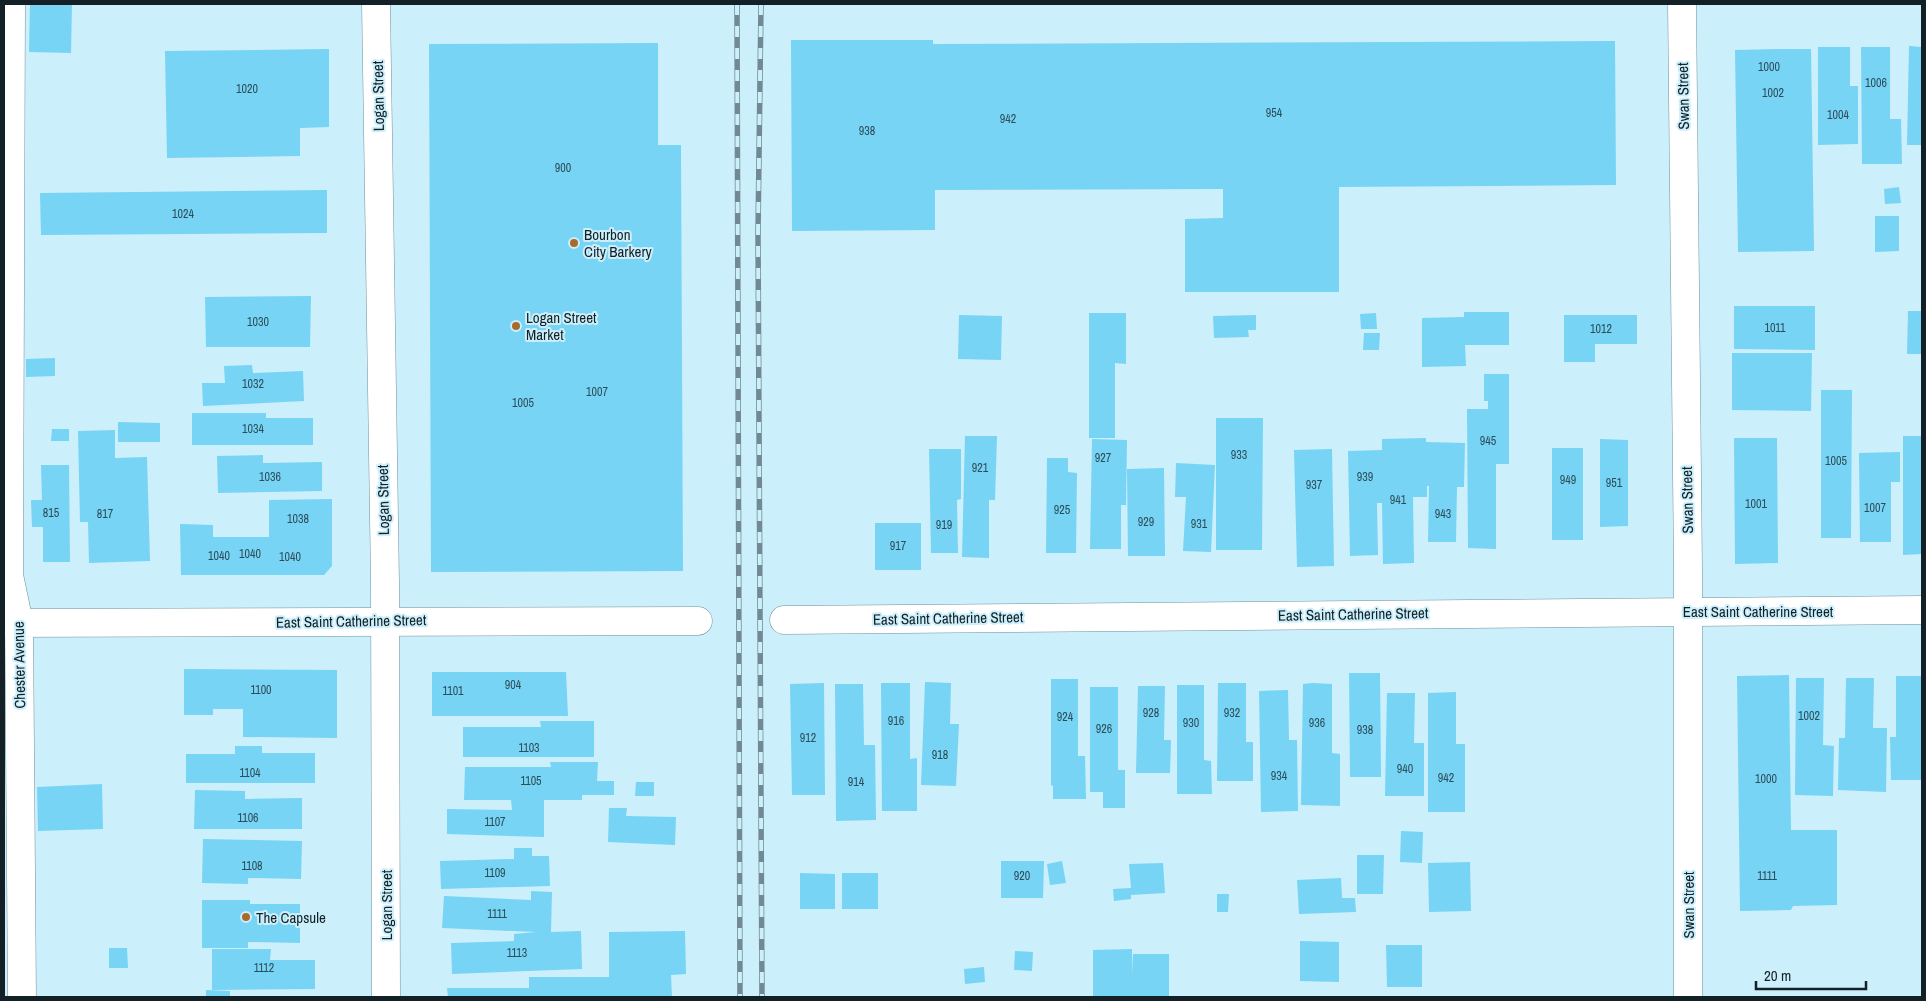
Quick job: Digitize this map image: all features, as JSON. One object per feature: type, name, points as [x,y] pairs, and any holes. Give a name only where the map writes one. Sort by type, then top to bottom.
[{"type":"street","name":"Chester Avenue","points":[[11,4],[9,575],[12,623],[22,997]]},
{"type":"street","name":"Logan Street","points":[[376,4],[384,622],[386,997]]},
{"type":"street","name":"Swan Street","points":[[1682,4],[1688,611],[1688,997]]},
{"type":"street","name":"East Saint Catherine Street","points":[[784,620],[1922,610]]},
{"type":"street","name":"East Saint Catherine Street","points":[[12,623],[698,621]]},
{"type":"building","points":[[30,4],[72,4],[71,53],[29,52]]},
{"type":"building","points":[[791,40],[933,40],[933,44],[1615,41],[1616,185],[1339,187],[1339,292],[1185,292],[1185,219],[1223,218],[1223,189],[935,190],[935,230],[792,231]]},
{"type":"building","points":[[658,43],[658,145],[681,145],[683,571],[431,572],[429,44]]},
{"type":"building","points":[[1909,46],[1922,47],[1922,145],[1907,145]]},
{"type":"building","points":[[1818,47],[1850,47],[1850,86],[1858,86],[1858,144],[1818,145]]},
{"type":"building","points":[[1861,47],[1890,47],[1890,119],[1901,119],[1902,164],[1862,164]]},
{"type":"building","points":[[329,49],[329,127],[300,128],[300,156],[167,158],[165,51]]},
{"type":"building","points":[[1811,49],[1814,251],[1738,252],[1735,50]]},
{"type":"building","points":[[1899,187],[1901,203],[1885,204],[1884,189]]},
{"type":"building","points":[[327,190],[327,233],[41,235],[40,193]]},
{"type":"building","points":[[1875,216],[1899,216],[1899,251],[1875,252]]},
{"type":"building","points":[[311,296],[310,347],[206,347],[205,297]]},
{"type":"building","points":[[1734,306],[1815,306],[1815,350],[1734,349]]},
{"type":"building","points":[[1908,311],[1922,311],[1922,354],[1907,354]]},
{"type":"building","points":[[1464,312],[1509,312],[1509,345],[1465,345],[1466,366],[1422,367],[1422,318],[1464,317]]},
{"type":"building","points":[[1089,313],[1126,313],[1126,364],[1115,363],[1115,438],[1089,438]]},
{"type":"building","points":[[1376,313],[1377,329],[1361,329],[1360,314]]},
{"type":"building","points":[[959,315],[1002,316],[1001,360],[958,359]]},
{"type":"building","points":[[1256,315],[1256,330],[1248,330],[1249,337],[1214,338],[1213,316]]},
{"type":"building","points":[[1564,315],[1637,315],[1637,344],[1595,344],[1595,362],[1564,362]]},
{"type":"building","points":[[1364,333],[1380,333],[1379,350],[1363,350]]},
{"type":"building","points":[[1732,353],[1812,353],[1811,411],[1732,410]]},
{"type":"building","points":[[55,358],[55,376],[26,377],[26,359]]},
{"type":"building","points":[[252,365],[253,373],[303,371],[304,401],[203,406],[202,383],[225,383],[224,366]]},
{"type":"building","points":[[1484,374],[1509,374],[1509,464],[1496,464],[1496,549],[1468,548],[1467,409],[1488,409],[1488,401],[1484,401]]},
{"type":"building","points":[[1821,390],[1852,390],[1851,538],[1821,538]]},
{"type":"building","points":[[192,413],[266,413],[266,418],[313,418],[313,445],[192,445]]},
{"type":"building","points":[[1216,418],[1263,418],[1262,550],[1216,550]]},
{"type":"building","points":[[118,422],[160,423],[160,442],[118,442]]},
{"type":"building","points":[[52,429],[69,429],[69,441],[51,441]]},
{"type":"building","points":[[115,430],[115,458],[147,457],[150,561],[89,563],[88,522],[80,522],[78,431]]},
{"type":"building","points":[[965,436],[997,436],[995,500],[989,500],[989,558],[962,557]]},
{"type":"building","points":[[1903,436],[1922,436],[1922,554],[1903,555]]},
{"type":"building","points":[[1426,438],[1426,442],[1465,443],[1464,487],[1457,487],[1456,542],[1428,542],[1429,486],[1427,486],[1427,497],[1413,497],[1414,563],[1383,564],[1382,503],[1377,503],[1378,555],[1350,556],[1348,451],[1382,450],[1382,439]]},
{"type":"building","points":[[1734,438],[1777,438],[1778,563],[1735,564]]},
{"type":"building","points":[[1092,439],[1127,440],[1126,505],[1121,505],[1121,549],[1090,549]]},
{"type":"building","points":[[1600,439],[1628,440],[1628,526],[1600,527]]},
{"type":"building","points":[[1552,448],[1583,448],[1583,540],[1552,540]]},
{"type":"building","points":[[929,449],[961,449],[961,499],[957,500],[958,553],[931,553]]},
{"type":"building","points":[[1332,449],[1334,566],[1297,567],[1294,450]]},
{"type":"building","points":[[1900,452],[1900,482],[1891,482],[1891,542],[1860,542],[1859,453]]},
{"type":"building","points":[[263,455],[263,463],[322,462],[322,491],[218,493],[217,456]]},
{"type":"building","points":[[1047,458],[1068,458],[1068,472],[1077,473],[1076,553],[1046,553]]},
{"type":"building","points":[[1176,463],[1215,465],[1211,552],[1183,551],[1186,497],[1175,497]]},
{"type":"building","points":[[41,465],[69,465],[70,562],[43,562],[43,527],[32,527],[31,500],[42,500]]},
{"type":"building","points":[[1164,468],[1165,556],[1128,556],[1127,469]]},
{"type":"building","points":[[332,499],[332,566],[324,575],[181,575],[180,524],[213,525],[213,537],[269,537],[269,500]]},
{"type":"building","points":[[875,523],[921,523],[921,570],[875,570]]},
{"type":"building","points":[[184,669],[337,670],[337,738],[243,737],[243,709],[213,709],[213,715],[184,715]]},
{"type":"building","points":[[432,672],[566,672],[568,716],[432,716]]},
{"type":"building","points":[[1349,673],[1380,673],[1381,777],[1350,777]]},
{"type":"building","points":[[1789,675],[1791,830],[1837,830],[1837,905],[1793,906],[1791,910],[1740,911],[1737,676]]},
{"type":"building","points":[[1896,676],[1922,676],[1922,780],[1891,780],[1890,737],[1896,737]]},
{"type":"building","points":[[1796,678],[1824,678],[1823,745],[1834,746],[1833,796],[1795,795]]},
{"type":"building","points":[[1846,678],[1874,678],[1873,728],[1887,728],[1886,792],[1838,790],[1839,738],[1845,738]]},
{"type":"building","points":[[1051,679],[1078,679],[1078,756],[1085,756],[1086,799],[1053,799],[1053,785],[1051,786]]},
{"type":"building","points":[[925,682],[951,683],[950,724],[959,724],[956,786],[921,785]]},
{"type":"building","points":[[824,683],[825,795],[792,795],[790,684]]},
{"type":"building","points":[[881,683],[910,683],[910,759],[917,758],[917,811],[882,811]]},
{"type":"building","points":[[1218,683],[1246,683],[1246,742],[1253,742],[1253,781],[1217,781]]},
{"type":"building","points":[[835,684],[863,684],[864,745],[875,745],[876,820],[836,821]]},
{"type":"building","points":[[1303,684],[1332,684],[1332,753],[1340,754],[1340,806],[1301,805]]},
{"type":"building","points":[[1177,685],[1204,685],[1204,760],[1211,761],[1212,794],[1177,794]]},
{"type":"building","points":[[1138,686],[1165,686],[1164,740],[1171,740],[1170,773],[1136,773]]},
{"type":"building","points":[[1090,687],[1118,687],[1118,770],[1125,770],[1125,808],[1103,808],[1103,792],[1090,792]]},
{"type":"building","points":[[1288,690],[1289,740],[1297,740],[1298,811],[1261,812],[1259,691]]},
{"type":"building","points":[[1456,692],[1456,744],[1465,744],[1465,812],[1428,812],[1428,693]]},
{"type":"building","points":[[1387,693],[1415,693],[1414,743],[1424,743],[1424,796],[1385,796]]},
{"type":"building","points":[[540,721],[594,721],[594,757],[463,757],[463,727],[541,727]]},
{"type":"building","points":[[235,746],[262,746],[262,753],[315,753],[315,783],[186,783],[186,754],[235,754]]},
{"type":"building","points":[[550,762],[598,762],[597,781],[614,781],[614,795],[582,795],[582,800],[544,800],[544,837],[447,834],[447,809],[512,810],[511,800],[464,800],[465,767],[551,767]]},
{"type":"building","points":[[636,782],[654,782],[654,796],[635,796]]},
{"type":"building","points":[[102,784],[103,829],[38,831],[37,787]]},
{"type":"building","points":[[195,790],[245,791],[245,799],[302,798],[302,829],[194,829]]},
{"type":"building","points":[[609,808],[627,808],[626,816],[676,817],[675,845],[608,842]]},
{"type":"building","points":[[1401,831],[1423,832],[1422,863],[1400,862]]},
{"type":"building","points":[[203,839],[302,841],[301,879],[248,878],[248,884],[202,883]]},
{"type":"building","points":[[514,848],[532,848],[532,856],[549,856],[550,886],[441,889],[440,861],[514,859]]},
{"type":"building","points":[[1357,855],[1384,855],[1383,894],[1357,894]]},
{"type":"building","points":[[1001,861],[1044,861],[1043,898],[1001,898]]},
{"type":"building","points":[[1062,861],[1066,883],[1050,885],[1047,864]]},
{"type":"building","points":[[1470,862],[1471,911],[1429,912],[1428,863]]},
{"type":"building","points":[[1163,863],[1165,893],[1131,895],[1131,899],[1114,901],[1113,889],[1131,888],[1129,864]]},
{"type":"building","points":[[800,873],[835,874],[835,909],[800,909]]},
{"type":"building","points":[[842,873],[878,873],[878,909],[842,909]]},
{"type":"building","points":[[1341,878],[1342,898],[1355,898],[1356,912],[1299,914],[1297,880]]},
{"type":"building","points":[[531,891],[552,892],[551,932],[581,931],[582,969],[452,974],[451,943],[514,941],[514,934],[536,932],[442,928],[444,896],[531,900]]},
{"type":"building","points":[[1217,894],[1229,894],[1228,912],[1217,912]]},
{"type":"building","points":[[202,900],[250,900],[250,904],[300,904],[300,943],[248,942],[248,948],[202,948]]},
{"type":"building","points":[[685,931],[686,974],[671,975],[672,997],[448,997],[447,988],[529,988],[529,977],[609,977],[609,932]]},
{"type":"building","points":[[1300,941],[1339,942],[1339,982],[1300,981]]},
{"type":"building","points":[[1386,945],[1422,945],[1422,987],[1387,987]]},
{"type":"building","points":[[109,948],[127,948],[128,968],[109,968]]},
{"type":"building","points":[[212,949],[271,949],[270,960],[315,960],[315,989],[212,990]]},
{"type":"building","points":[[1132,949],[1132,975],[1133,954],[1169,954],[1169,997],[1093,997],[1093,950]]},
{"type":"building","points":[[1015,951],[1033,952],[1032,971],[1014,970]]},
{"type":"building","points":[[984,967],[985,982],[965,984],[964,969]]},
{"type":"building","points":[[206,990],[230,991],[230,997],[206,997]]},
{"type":"railway","points":[[737,4],[740,997]]},
{"type":"railway","points":[[761,4],[758,232],[762,997]]},
{"type":"place","name":"Bourbon City Barkery","points":[[574,243]]},
{"type":"place","name":"Logan Street Market","points":[[516,326]]},
{"type":"place","name":"The Capsule","points":[[246,917]]}]
